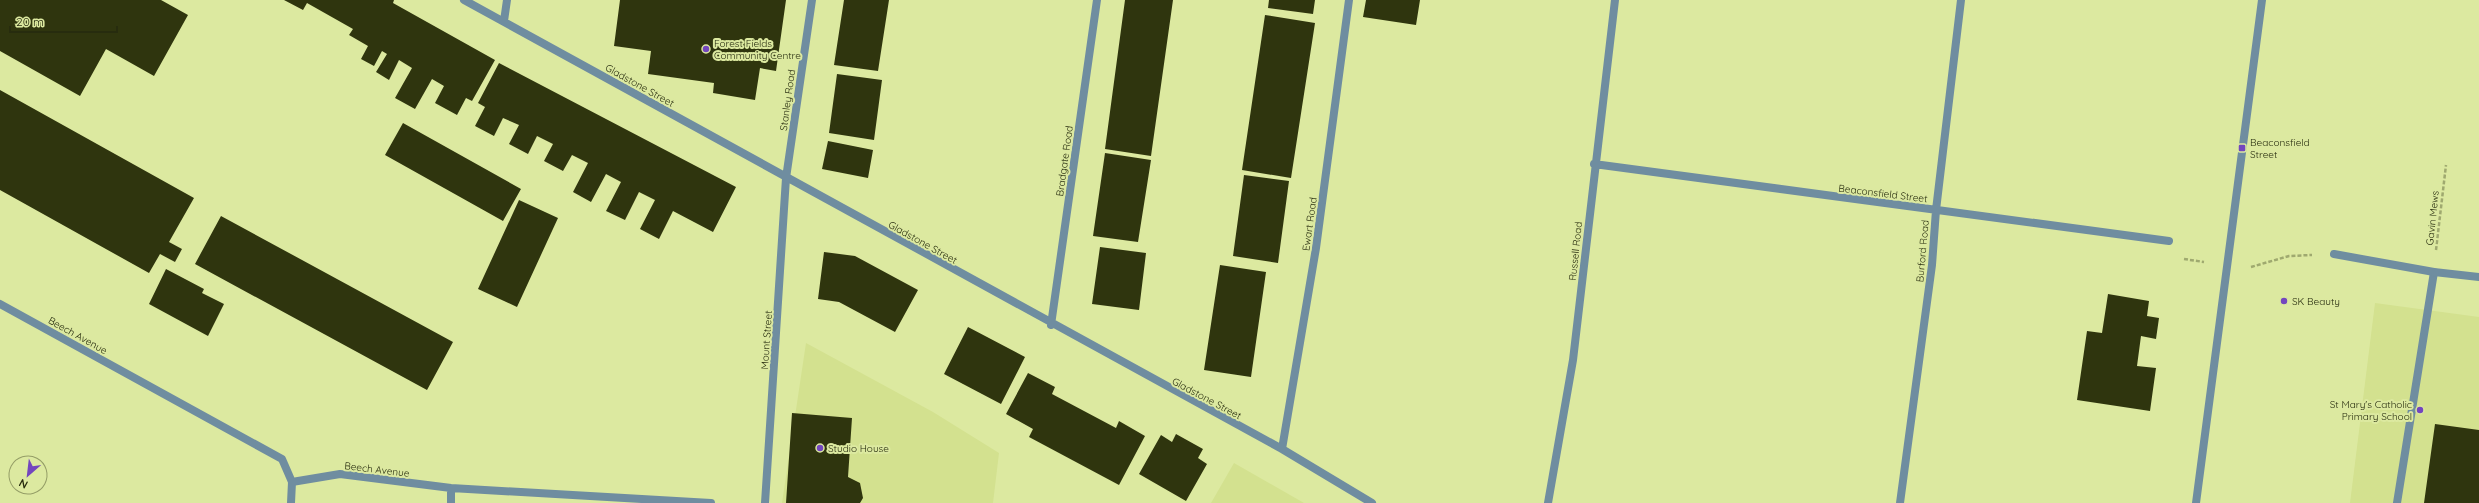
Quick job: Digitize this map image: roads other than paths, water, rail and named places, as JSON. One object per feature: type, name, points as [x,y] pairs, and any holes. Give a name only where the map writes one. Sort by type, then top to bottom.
[{"type":"street","name":"Gladstone Street","points":[[464,0],[1051,325],[1282,449],[1372,503]]},
{"type":"street","points":[[504,21],[508,0]]},
{"type":"street","name":"Stanley Road","points":[[786,178],[812,0]]},
{"type":"street","name":"Bradgate Road","points":[[1051,325],[1097,0]]},
{"type":"street","name":"Ewart Road","points":[[1282,449],[1316,248],[1349,0]]},
{"type":"street","name":"Russell Road","points":[[1548,503],[1573,360],[1594,164],[1615,0]]},
{"type":"street","name":"Burford Road","points":[[1900,503],[1932,265],[1936,210],[1961,0]]},
{"type":"street","points":[[2196,503],[2262,0]]},
{"type":"street","name":"Beaconsfield Street","points":[[1594,164],[2169,241]]},
{"type":"street","name":"Mount Street","points":[[764,503],[786,178]]},
{"type":"street","points":[[2334,254],[2434,272],[2479,277]]},
{"type":"street","points":[[2397,503],[2434,272]]},
{"type":"street","name":"Beech Avenue","points":[[0,304],[282,459],[292,482],[340,474],[451,488],[711,503]]},
{"type":"street","points":[[291,503],[292,482]]},
{"type":"street","points":[[451,488],[451,503]]},
{"type":"place","name":"Forest Fields Community Centre","points":[[706,49]]},
{"type":"place","name":"Beaconsfield Street","points":[[2242,148]]},
{"type":"place","name":"SK Beauty","points":[[2284,301]]},
{"type":"place","name":"St Mary's Catholic Primary School","points":[[2420,410]]},
{"type":"place","name":"Studio House","points":[[820,448]]}]
